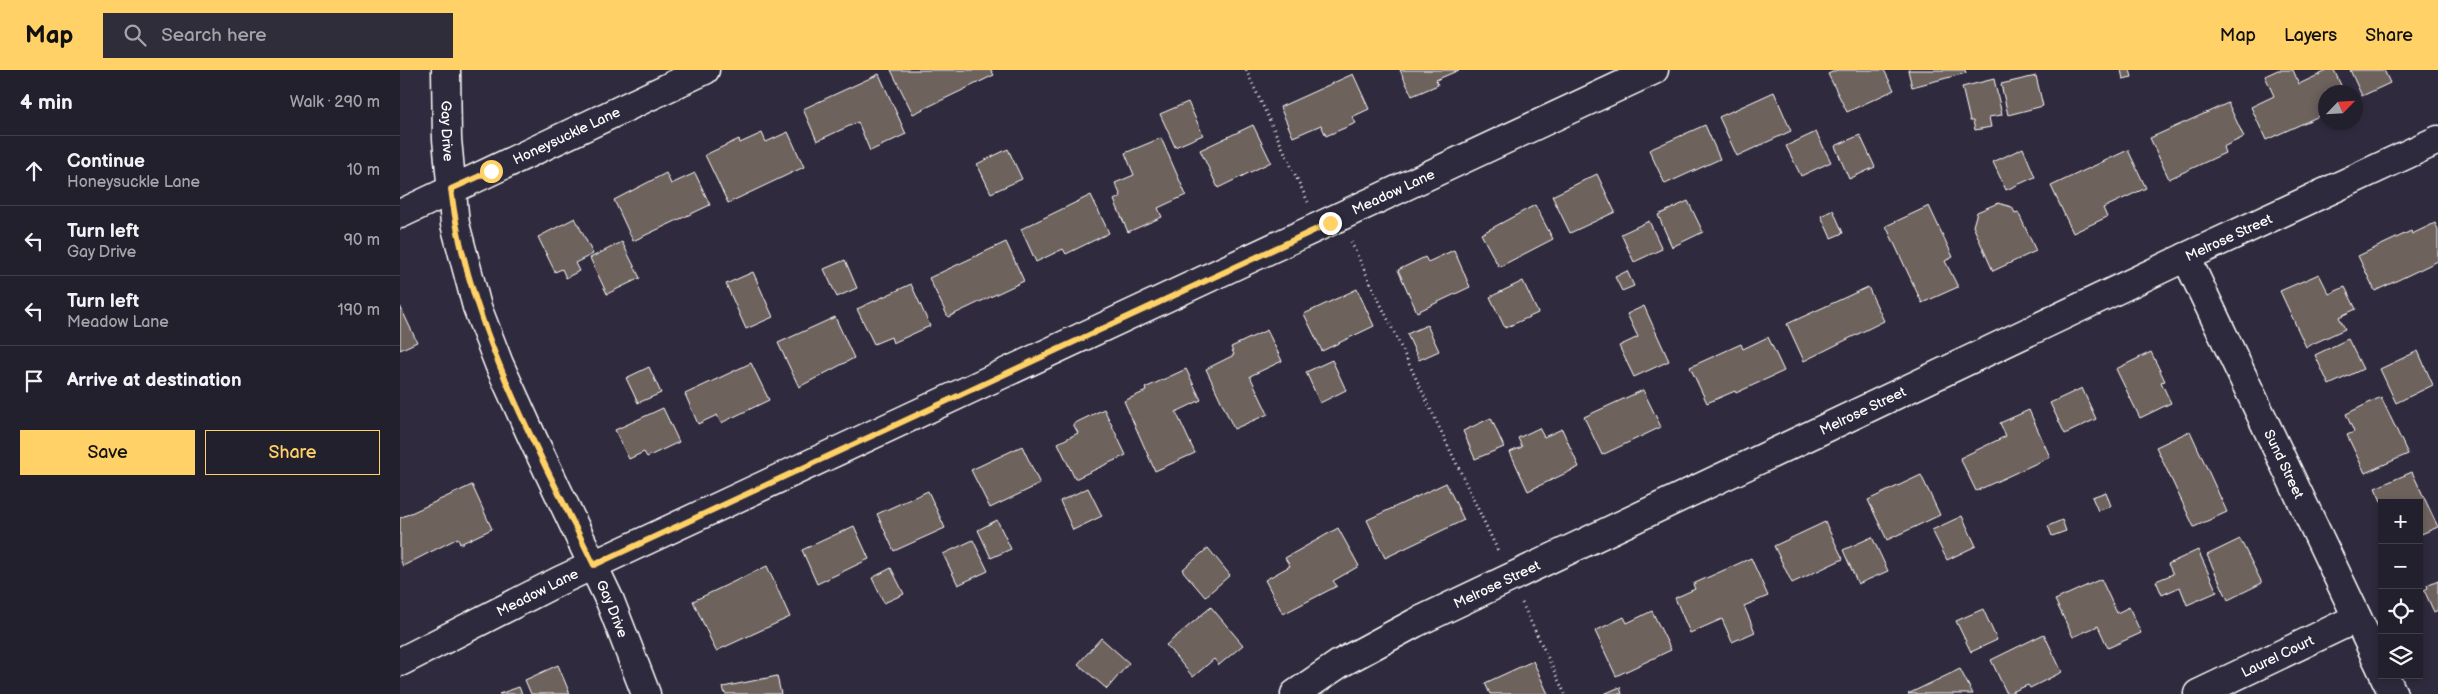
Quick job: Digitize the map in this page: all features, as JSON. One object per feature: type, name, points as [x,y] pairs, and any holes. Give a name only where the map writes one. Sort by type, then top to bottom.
[{"type":"street","name":"Gay Drive","points":[[446,70],[451,189],[455,224],[477,307],[499,364],[533,439],[594,565],[639,671],[646,694]]},
{"type":"street","name":"Honeysuckle Lane","points":[[400,214],[705,70]]},
{"type":"street","name":"Meadow Lane","points":[[400,662],[559,581],[1654,70]]},
{"type":"street","name":"Melrose Street","points":[[1295,694],[1339,664],[1415,623],[2186,256],[2438,140]]},
{"type":"street","name":"Sund Street","points":[[2186,256],[2378,662]]},
{"type":"street","name":"Laurel Court","points":[[2198,694],[2357,618]]},
{"type":"street","points":[[2386,679],[2393,694]]},
{"type":"path","points":[[1246,70],[1309,205]]},
{"type":"path","points":[[1348,238],[1500,556]]},
{"type":"path","points":[[1520,600],[1565,694]]},
{"type":"building","points":[[891,70],[991,70],[994,75],[913,114]]},
{"type":"building","points":[[1400,70],[1459,70],[1436,80],[1438,85],[1412,96]]},
{"type":"building","points":[[1837,70],[1884,70],[1894,90],[1847,112],[1828,74]]},
{"type":"building","points":[[1908,70],[1965,70],[1966,73],[1912,87]]},
{"type":"building","points":[[2121,70],[2130,70],[2132,77],[2123,79]]},
{"type":"building","points":[[2278,70],[2293,70],[2299,84],[2329,70],[2334,70],[2341,85],[2318,85],[2318,117],[2266,140],[2251,107],[2274,96],[2265,76]]},
{"type":"building","points":[[2350,70],[2384,70],[2390,83],[2363,96],[2363,85],[2357,85]]},
{"type":"building","points":[[879,74],[906,134],[870,151],[858,122],[817,141],[803,109]]},
{"type":"building","points":[[1353,74],[1369,109],[1352,117],[1356,123],[1326,136],[1321,125],[1293,137],[1280,107]]},
{"type":"building","points":[[2036,76],[2043,106],[2008,115],[2001,84]]},
{"type":"building","points":[[1994,79],[2002,115],[1989,117],[1991,127],[1975,130],[1973,121],[1970,121],[1962,87]]},
{"type":"building","points":[[1774,92],[1791,131],[1737,156],[1719,117]]},
{"type":"building","points":[[1188,102],[1203,135],[1175,147],[1160,114]]},
{"type":"building","points":[[2228,103],[2244,137],[2223,147],[2225,153],[2169,179],[2150,138]]},
{"type":"building","points":[[1253,125],[1271,162],[1218,188],[1200,150]]},
{"type":"building","points":[[1705,125],[1720,159],[1665,184],[1649,150]]},
{"type":"building","points":[[788,132],[804,167],[728,203],[705,155],[739,139],[740,143],[762,133],[766,142]]},
{"type":"building","points":[[1816,132],[1831,162],[1801,176],[1786,146]]},
{"type":"building","points":[[1860,135],[1875,167],[1849,179],[1835,146]]},
{"type":"building","points":[[1161,138],[1186,195],[1158,208],[1162,217],[1128,232],[1114,200],[1121,196],[1115,183],[1134,175],[1125,153]]},
{"type":"building","points":[[2023,148],[2035,177],[2006,190],[1993,162]]},
{"type":"building","points":[[1008,149],[1022,179],[991,193],[977,164]]},
{"type":"building","points":[[2128,150],[2146,188],[2103,208],[2107,217],[2073,233],[2051,186]]},
{"type":"building","points":[[666,173],[671,184],[695,173],[710,205],[633,241],[614,200]]},
{"type":"building","points":[[1597,174],[1615,212],[1570,233],[1552,196]]},
{"type":"building","points":[[1091,195],[1109,233],[1066,254],[1063,249],[1036,262],[1021,229]]},
{"type":"building","points":[[1688,201],[1703,232],[1672,247],[1658,215]]},
{"type":"building","points":[[1998,203],[2012,207],[2015,213],[2018,212],[2036,251],[1993,271],[1973,226],[1977,212]]},
{"type":"building","points":[[1535,205],[1553,239],[1499,267],[1481,234]]},
{"type":"building","points":[[1929,206],[1953,257],[1945,261],[1958,287],[1922,303],[1886,226]]},
{"type":"building","points":[[1833,210],[1843,233],[1831,238],[1821,216]]},
{"type":"building","points":[[575,218],[593,254],[575,263],[579,271],[566,278],[562,269],[555,272],[538,237]]},
{"type":"building","points":[[1649,221],[1662,249],[1634,262],[1621,234]]},
{"type":"building","points":[[2435,223],[2438,229],[2438,261],[2375,291],[2358,256],[2411,231],[2412,234]]},
{"type":"building","points":[[622,242],[640,278],[607,294],[590,258]]},
{"type":"building","points":[[1006,242],[1024,281],[948,317],[929,278]]},
{"type":"building","points":[[1454,250],[1470,287],[1417,312],[1398,270],[1425,257],[1428,262]]},
{"type":"building","points":[[845,260],[857,288],[837,297],[824,269]]},
{"type":"building","points":[[1627,271],[1634,286],[1622,291],[1615,277]]},
{"type":"building","points":[[753,272],[773,317],[746,329],[726,284]]},
{"type":"building","points":[[2319,274],[2329,294],[2345,287],[2356,309],[2339,317],[2345,329],[2306,347],[2280,291]]},
{"type":"building","points":[[1523,281],[1538,313],[1505,328],[1490,297]]},
{"type":"building","points":[[911,284],[930,326],[893,343],[891,337],[874,344],[857,309]]},
{"type":"building","points":[[1868,287],[1884,321],[1804,361],[1787,324]]},
{"type":"building","points":[[1357,289],[1374,326],[1322,351],[1304,314]]},
{"type":"building","points":[[400,306],[417,342],[400,350]]},
{"type":"building","points":[[1644,306],[1669,361],[1634,377],[1619,346],[1638,337],[1627,314]]},
{"type":"building","points":[[835,317],[854,358],[799,387],[778,343]]},
{"type":"building","points":[[1427,325],[1439,351],[1419,360],[1407,334]]},
{"type":"building","points":[[1267,330],[1282,361],[1250,376],[1268,414],[1234,429],[1206,369],[1234,355],[1231,347]]},
{"type":"building","points":[[1768,337],[1784,371],[1736,393],[1735,391],[1707,403],[1690,367],[1741,344],[1743,349]]},
{"type":"building","points":[[2348,339],[2363,369],[2329,385],[2315,355]]},
{"type":"building","points":[[2418,351],[2433,385],[2396,403],[2380,369]]},
{"type":"building","points":[[2151,352],[2165,381],[2161,382],[2171,403],[2140,418],[2116,369]]},
{"type":"building","points":[[1332,360],[1346,390],[1320,403],[1306,372]]},
{"type":"building","points":[[751,363],[769,400],[721,423],[717,415],[698,424],[685,394]]},
{"type":"building","points":[[649,367],[661,393],[638,403],[626,378]]},
{"type":"building","points":[[1186,369],[1201,400],[1176,412],[1195,453],[1155,471],[1124,401],[1146,391],[1145,388]]},
{"type":"building","points":[[2082,388],[2096,419],[2065,434],[2050,403]]},
{"type":"building","points":[[1643,390],[1661,427],[1602,455],[1584,417]]},
{"type":"building","points":[[2381,397],[2408,454],[2365,473],[2347,435],[2354,432],[2346,414]]},
{"type":"building","points":[[663,408],[679,442],[647,457],[644,452],[629,459],[615,430]]},
{"type":"building","points":[[1104,409],[1126,455],[1075,479],[1058,443],[1078,433],[1073,424]]},
{"type":"building","points":[[2029,410],[2050,457],[1976,491],[1960,458],[2006,436],[2000,423]]},
{"type":"building","points":[[1491,418],[1504,447],[1475,459],[1463,431]]},
{"type":"building","points":[[1539,428],[1544,437],[1562,429],[1579,467],[1528,491],[1510,452],[1522,447],[1518,438]]},
{"type":"building","points":[[2190,431],[2227,512],[2194,527],[2156,447]]},
{"type":"building","points":[[1022,446],[1040,484],[990,508],[971,470]]},
{"type":"building","points":[[2412,472],[2438,527],[2423,533],[2423,499],[2380,499],[2375,488]]},
{"type":"building","points":[[1921,475],[1940,515],[1887,540],[1868,500]]},
{"type":"building","points":[[1446,483],[1464,520],[1385,558],[1367,520]]},
{"type":"building","points":[[472,485],[492,529],[460,544],[458,538],[403,566],[400,559],[400,518]]},
{"type":"building","points":[[1088,488],[1102,516],[1073,530],[1060,501]]},
{"type":"building","points":[[928,491],[945,528],[894,551],[877,514]]},
{"type":"building","points":[[2106,492],[2111,506],[2098,511],[2092,497]]},
{"type":"building","points":[[1962,516],[1976,546],[1947,560],[1932,530]]},
{"type":"building","points":[[997,520],[1011,549],[991,558],[978,530]]},
{"type":"building","points":[[2062,520],[2066,531],[2052,536],[2048,526]]},
{"type":"building","points":[[1825,522],[1843,559],[1792,583],[1774,546]]},
{"type":"building","points":[[854,526],[869,559],[817,584],[802,550]]},
{"type":"building","points":[[1338,528],[1359,566],[1333,581],[1337,586],[1283,614],[1265,580],[1290,566],[1285,558]]},
{"type":"building","points":[[1872,537],[1888,571],[1858,584],[1843,550]]},
{"type":"building","points":[[2240,539],[2262,583],[2228,600],[2207,555]]},
{"type":"building","points":[[973,540],[988,571],[958,585],[943,554]]},
{"type":"building","points":[[1208,548],[1230,575],[1205,597],[1182,570]]},
{"type":"building","points":[[2198,550],[2217,592],[2187,605],[2180,587],[2162,595],[2156,581],[2173,574],[2168,564]]},
{"type":"building","points":[[1751,558],[1768,596],[1744,606],[1755,632],[1732,642],[1722,619],[1690,633],[1675,598],[1695,589],[1693,584]]},
{"type":"building","points":[[767,566],[790,617],[716,651],[693,601]]},
{"type":"building","points":[[891,568],[904,594],[884,603],[872,578]]},
{"type":"building","points":[[2101,579],[2117,613],[2129,607],[2141,633],[2108,648],[2098,626],[2073,637],[2055,600]]},
{"type":"building","points":[[2438,580],[2438,610],[2434,612],[2424,590],[2428,588],[2427,585]]},
{"type":"building","points":[[1211,607],[1243,645],[1219,665],[1214,659],[1193,677],[1166,645]]},
{"type":"building","points":[[1983,609],[1997,640],[1971,652],[1956,621]]},
{"type":"building","points":[[1652,611],[1671,650],[1616,676],[1595,631],[1624,617],[1627,623]]},
{"type":"building","points":[[2044,634],[2062,672],[2030,688],[2028,685],[2007,694],[1991,660]]},
{"type":"building","points":[[1101,638],[1129,663],[1107,689],[1078,664]]},
{"type":"building","points":[[1533,661],[1548,694],[1490,694],[1485,683]]},
{"type":"building","points":[[558,665],[570,694],[531,694],[525,680]]},
{"type":"building","points":[[1960,669],[1973,694],[1908,694]]},
{"type":"building","points":[[777,676],[781,694],[725,694],[723,687]]},
{"type":"building","points":[[519,687],[522,694],[499,694]]},
{"type":"building","points":[[1620,687],[1622,694],[1604,694]]},
{"type":"route","points":[[491,171],[451,189],[455,224],[460,246],[477,307],[499,364],[563,503],[594,565],[1330,223]]}]
